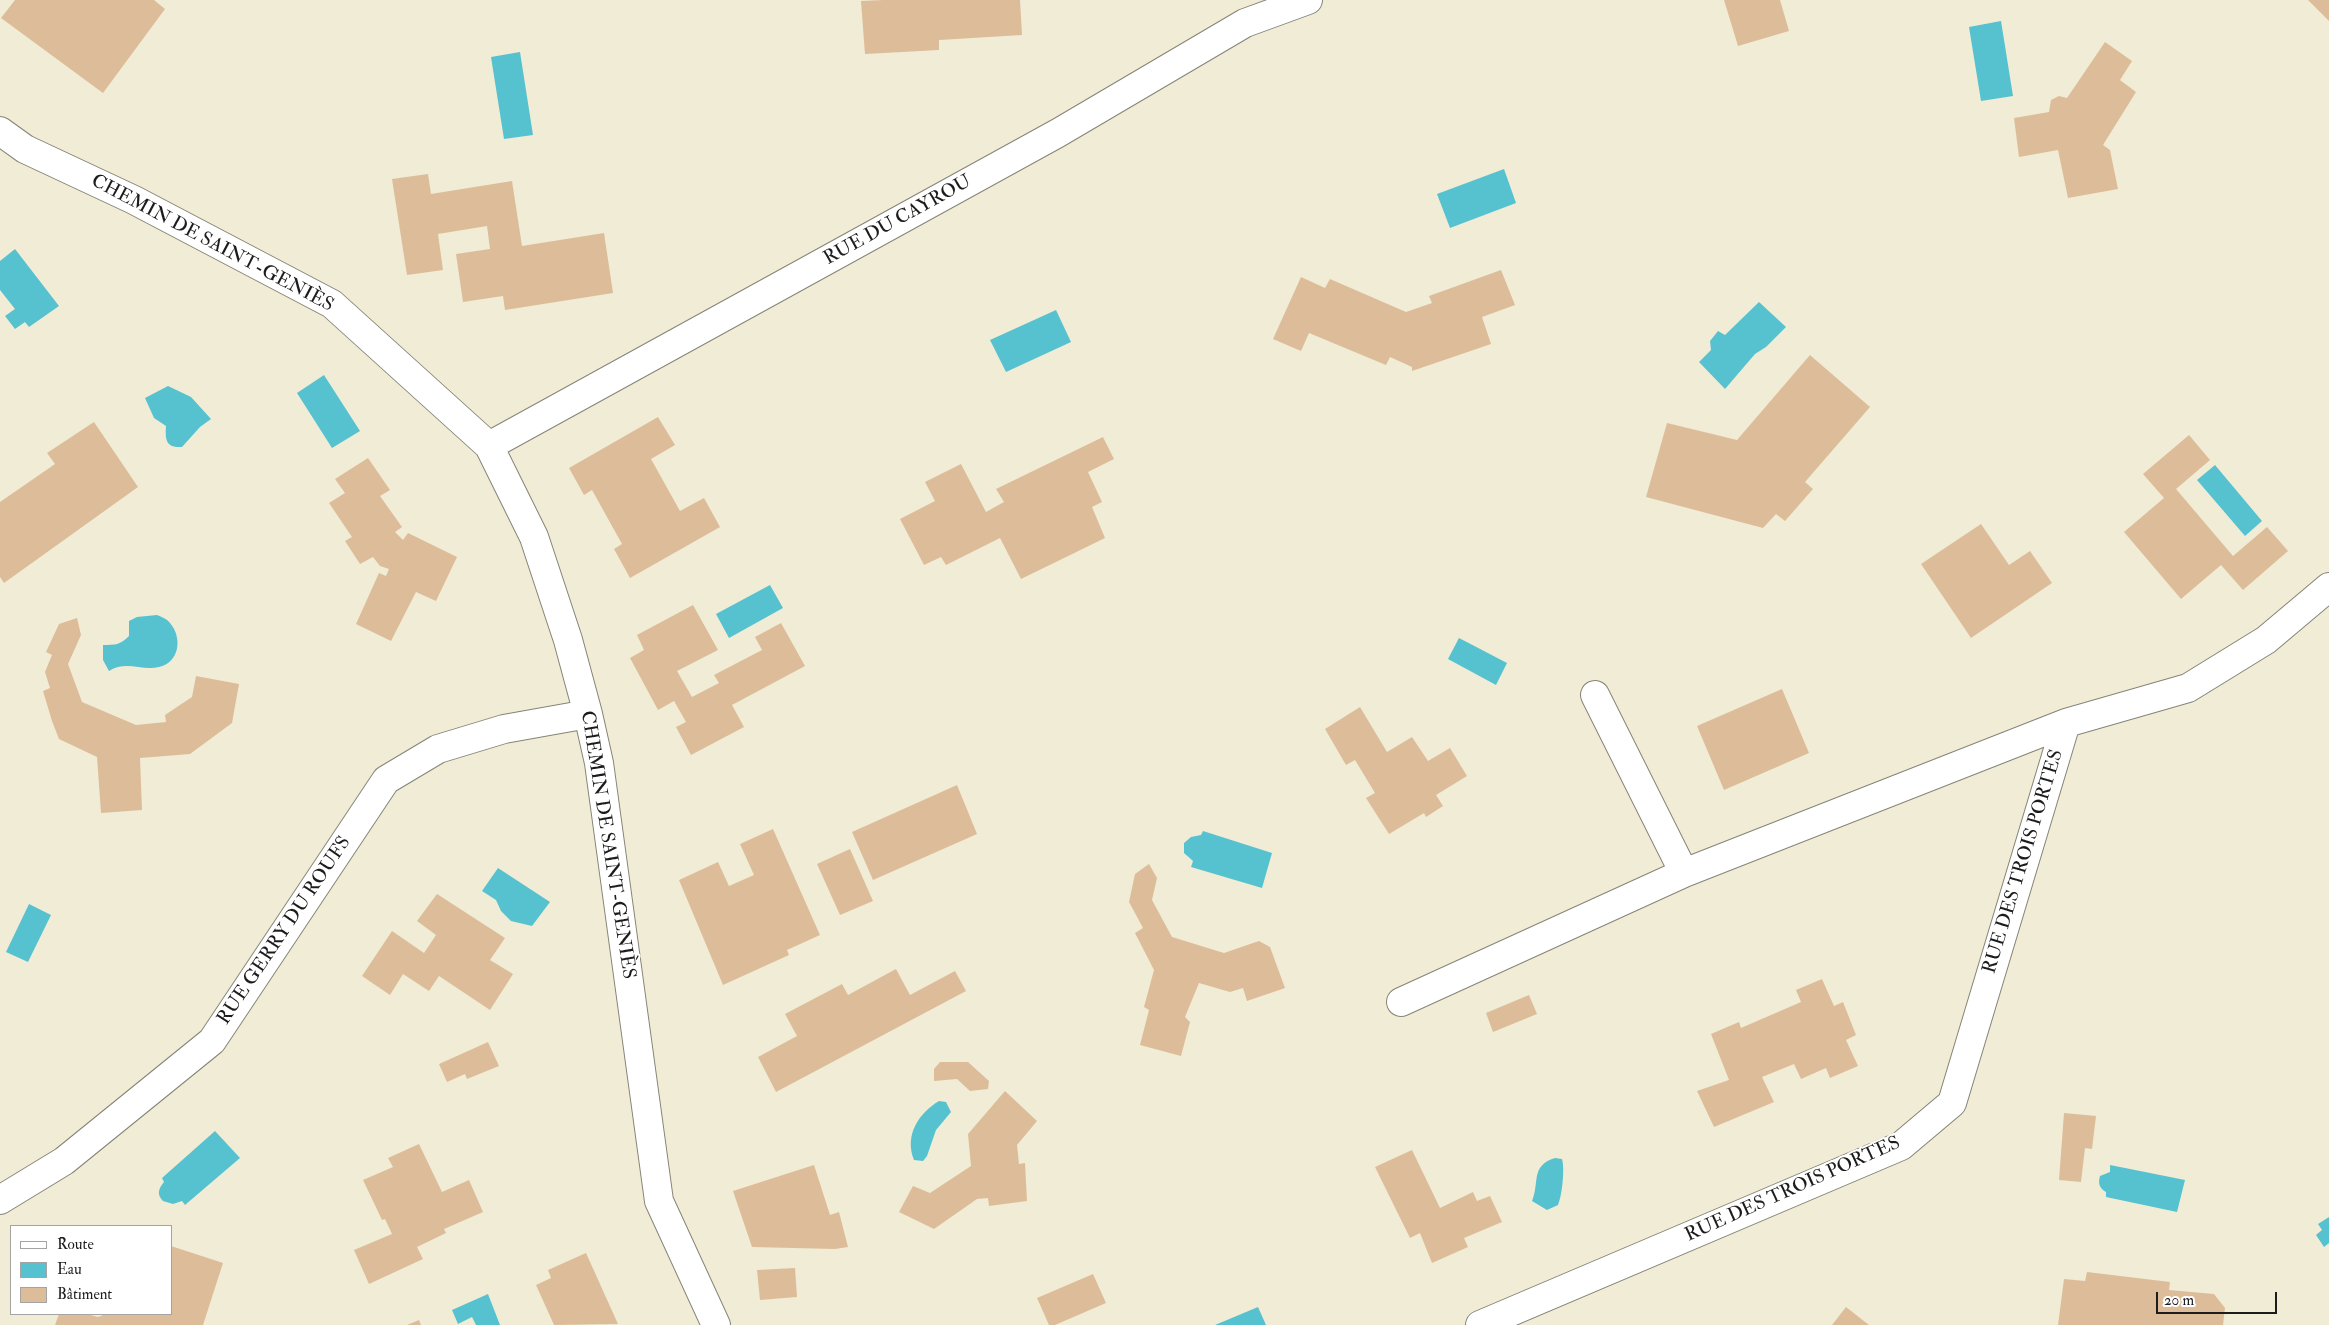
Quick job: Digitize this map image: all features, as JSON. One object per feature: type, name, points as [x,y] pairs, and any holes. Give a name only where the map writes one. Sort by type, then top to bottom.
[{"type":"street","name":"RUE DU CAYROU","points":[[489,446],[1058,132],[1245,23],[1308,0]]},
{"type":"street","name":"CHEMIN DE SAINT-GENIÈS","points":[[0,131],[25,149],[134,200],[332,304],[489,446],[534,537],[568,640],[588,714],[599,763],[659,1201],[716,1325]]},
{"type":"street","name":"RUE DES TROIS PORTES","points":[[1400,1002],[1684,873],[2066,722],[2188,688],[2266,640],[2329,587]]},
{"type":"street","points":[[1595,695],[1684,873]]},
{"type":"street","name":"RUE GERRY DU ROUFS","points":[[0,1200],[64,1160],[212,1041],[386,780],[438,749],[504,728],[588,714]]},
{"type":"street","name":"RUE DES TROIS PORTES","points":[[1480,1325],[1901,1146],[1952,1103],[2066,722]]},
{"type":"water","points":[[2001,21],[2013,96],[1981,101],[1969,27]]},
{"type":"water","points":[[520,52],[533,135],[504,139],[491,57]]},
{"type":"water","points":[[1504,169],[1516,203],[1450,228],[1437,194]]},
{"type":"water","points":[[15,249],[59,306],[29,327],[25,322],[15,329],[5,316],[15,309],[0,290],[0,261]]},
{"type":"water","points":[[1759,302],[1786,327],[1766,347],[1755,354],[1725,389],[1699,362],[1711,350],[1710,341],[1718,331],[1725,335]]},
{"type":"water","points":[[1056,310],[1071,342],[1006,372],[990,340]]},
{"type":"water","points":[[324,375],[360,431],[332,448],[297,393]]},
{"type":"water","points":[[168,386],[191,397],[211,419],[200,427],[182,447],[173,446],[168,442],[166,439],[166,426],[154,418],[145,398]]},
{"type":"water","points":[[2215,465],[2262,521],[2245,536],[2197,480]]},
{"type":"water","points":[[770,585],[783,608],[729,638],[716,614]]},
{"type":"water","points":[[157,615],[169,622],[177,636],[177,649],[171,661],[159,667],[121,666],[109,671],[103,660],[103,645],[117,644],[126,639],[129,636],[129,621],[137,617]]},
{"type":"water","points":[[1459,638],[1507,663],[1496,685],[1448,659]]},
{"type":"water","points":[[1203,831],[1272,853],[1262,888],[1191,867],[1193,861],[1184,853],[1184,843],[1191,837],[1201,835]]},
{"type":"water","points":[[498,868],[550,902],[532,926],[511,921],[501,911],[496,900],[482,891]]},
{"type":"water","points":[[29,904],[51,915],[28,962],[6,952]]},
{"type":"water","points":[[939,1101],[946,1102],[951,1112],[936,1130],[927,1156],[923,1161],[914,1160],[911,1142],[915,1126],[925,1112]]},
{"type":"water","points":[[215,1131],[240,1158],[185,1205],[182,1201],[173,1204],[163,1201],[159,1193],[164,1182],[162,1178]]},
{"type":"water","points":[[1555,1158],[1562,1159],[1562,1189],[1558,1205],[1547,1210],[1532,1201],[1539,1170],[1547,1161]]},
{"type":"water","points":[[2110,1165],[2185,1180],[2177,1212],[2106,1197],[2106,1192],[2102,1189],[2099,1179],[2100,1176],[2110,1172]]},
{"type":"water","points":[[2329,1217],[2329,1243],[2324,1247],[2316,1235],[2322,1230],[2318,1224]]},
{"type":"water","points":[[488,1294],[500,1325],[476,1325],[472,1317],[458,1324],[452,1310]]},
{"type":"water","points":[[1258,1307],[1266,1325],[1215,1325]]},
{"type":"building","points":[[15,0],[154,0],[165,9],[103,93],[1,18]]},
{"type":"building","points":[[1020,0],[1022,35],[939,40],[939,50],[865,54],[861,1]]},
{"type":"building","points":[[1724,0],[1780,0],[1789,31],[1738,46]]},
{"type":"building","points":[[2308,0],[2329,0],[2329,21]]},
{"type":"building","points":[[2105,42],[2132,61],[2120,80],[2136,92],[2103,145],[2110,150],[2118,189],[2068,198],[2058,150],[2019,157],[2014,118],[2049,112],[2051,100],[2059,96],[2067,98]]},
{"type":"building","points":[[428,174],[431,194],[512,181],[522,246],[604,233],[613,293],[505,310],[503,296],[463,302],[456,254],[490,249],[487,226],[438,234],[443,270],[407,275],[392,179]]},
{"type":"building","points":[[1501,270],[1515,305],[1482,317],[1491,344],[1412,371],[1412,367],[1390,357],[1386,365],[1309,333],[1301,351],[1273,339],[1301,277],[1325,288],[1330,279],[1406,312],[1432,303],[1429,296]]},
{"type":"building","points":[[1810,355],[1870,407],[1805,482],[1813,489],[1785,521],[1776,514],[1763,528],[1646,497],[1667,423],[1737,440]]},
{"type":"building","points":[[658,417],[675,445],[651,459],[680,511],[704,498],[720,527],[630,578],[614,549],[622,544],[592,490],[584,495],[569,468]]},
{"type":"building","points":[[94,422],[138,487],[4,583],[0,577],[0,502],[55,464],[47,453]]},
{"type":"building","points":[[2189,435],[2210,460],[2176,489],[2233,556],[2267,527],[2288,551],[2243,590],[2221,565],[2181,599],[2124,532],[2164,498],[2143,474]]},
{"type":"building","points":[[1103,437],[1114,459],[1088,472],[1102,502],[1092,507],[1105,538],[1021,579],[1000,538],[946,565],[941,557],[924,565],[900,519],[935,501],[925,482],[961,464],[986,512],[1004,502],[996,489]]},
{"type":"building","points":[[368,458],[390,490],[380,496],[402,527],[395,532],[403,540],[408,533],[457,557],[436,601],[416,592],[391,641],[356,624],[379,573],[386,576],[389,569],[380,566],[373,557],[360,564],[345,541],[352,537],[329,503],[345,493],[335,479]]},
{"type":"building","points":[[1981,524],[2009,565],[2030,551],[2052,583],[1971,638],[1921,564]]},
{"type":"building","points":[[693,605],[718,650],[677,671],[692,697],[719,683],[714,675],[762,650],[755,637],[781,623],[805,666],[732,705],[744,727],[691,755],[676,727],[686,722],[674,701],[658,710],[630,658],[644,650],[637,635]]},
{"type":"building","points":[[77,618],[81,635],[68,664],[82,702],[136,725],[166,722],[165,715],[192,697],[196,676],[239,684],[232,723],[190,754],[140,758],[142,810],[101,813],[97,757],[59,739],[52,721],[43,691],[50,688],[45,672],[52,655],[46,652],[59,624]]},
{"type":"building","points":[[1782,689],[1809,753],[1724,790],[1697,726]]},
{"type":"building","points":[[1360,707],[1387,752],[1412,737],[1428,761],[1450,748],[1467,776],[1436,795],[1443,806],[1426,817],[1424,813],[1389,834],[1366,798],[1375,793],[1355,760],[1346,765],[1325,729]]},
{"type":"building","points":[[957,785],[977,834],[873,880],[852,832]]},
{"type":"building","points":[[773,829],[820,935],[787,950],[789,955],[723,985],[679,880],[718,862],[729,886],[754,875],[740,844]]},
{"type":"building","points":[[850,849],[873,901],[840,915],[817,864]]},
{"type":"building","points":[[1149,864],[1157,878],[1152,900],[1172,937],[1224,953],[1259,941],[1270,947],[1285,988],[1247,1001],[1243,988],[1230,992],[1199,983],[1185,1017],[1190,1022],[1181,1056],[1140,1045],[1149,1010],[1144,1007],[1154,970],[1135,933],[1143,928],[1129,902],[1135,874]]},
{"type":"building","points":[[437,894],[505,938],[490,960],[513,974],[490,1010],[439,976],[429,991],[403,974],[390,995],[362,976],[392,931],[424,953],[436,935],[417,921]]},
{"type":"building","points":[[896,969],[910,995],[955,971],[966,991],[776,1092],[758,1057],[797,1036],[785,1014],[842,984],[848,995]]},
{"type":"building","points":[[1822,979],[1834,1006],[1843,1002],[1856,1035],[1846,1040],[1858,1066],[1830,1078],[1826,1068],[1801,1079],[1794,1064],[1762,1077],[1774,1102],[1714,1127],[1697,1091],[1729,1080],[1711,1034],[1739,1022],[1741,1028],[1801,1002],[1796,990]]},
{"type":"building","points":[[1529,995],[1537,1014],[1493,1032],[1486,1013]]},
{"type":"building","points":[[488,1042],[499,1066],[467,1079],[465,1074],[447,1082],[439,1064]]},
{"type":"building","points":[[940,1062],[968,1062],[989,1081],[988,1089],[970,1091],[957,1079],[934,1081],[934,1069]]},
{"type":"building","points":[[1005,1091],[1037,1121],[1017,1145],[1019,1164],[1025,1163],[1027,1201],[989,1206],[988,1198],[977,1199],[934,1229],[899,1212],[913,1186],[930,1193],[971,1166],[968,1134]]},
{"type":"building","points":[[2064,1113],[2096,1116],[2092,1149],[2085,1148],[2081,1182],[2059,1180]]},
{"type":"building","points":[[419,1144],[442,1192],[469,1180],[483,1212],[444,1229],[446,1233],[417,1247],[423,1259],[369,1284],[354,1250],[392,1234],[385,1219],[382,1220],[363,1180],[393,1167],[388,1158]]},
{"type":"building","points":[[1412,1150],[1440,1208],[1473,1192],[1477,1201],[1490,1196],[1502,1222],[1464,1238],[1468,1247],[1432,1263],[1420,1233],[1410,1238],[1375,1167]]},
{"type":"building","points":[[814,1165],[830,1215],[839,1212],[848,1247],[835,1249],[752,1247],[733,1191]]},
{"type":"building","points":[[172,1246],[223,1263],[203,1325],[55,1325],[59,1315],[91,1315],[98,1317],[103,1315],[172,1315]]},
{"type":"building","points":[[586,1253],[618,1324],[554,1325],[536,1285],[551,1278],[548,1270]]},
{"type":"building","points":[[795,1268],[797,1297],[760,1300],[757,1270]]},
{"type":"building","points":[[2087,1272],[2170,1282],[2169,1290],[2214,1294],[2225,1308],[2223,1325],[2058,1325],[2064,1279],[2085,1281]]},
{"type":"building","points":[[1093,1274],[1106,1303],[1055,1325],[1049,1325],[1037,1298]]},
{"type":"building","points":[[1846,1307],[1869,1325],[1832,1325]]},
{"type":"building","points":[[419,1320],[421,1325],[407,1325]]}]
